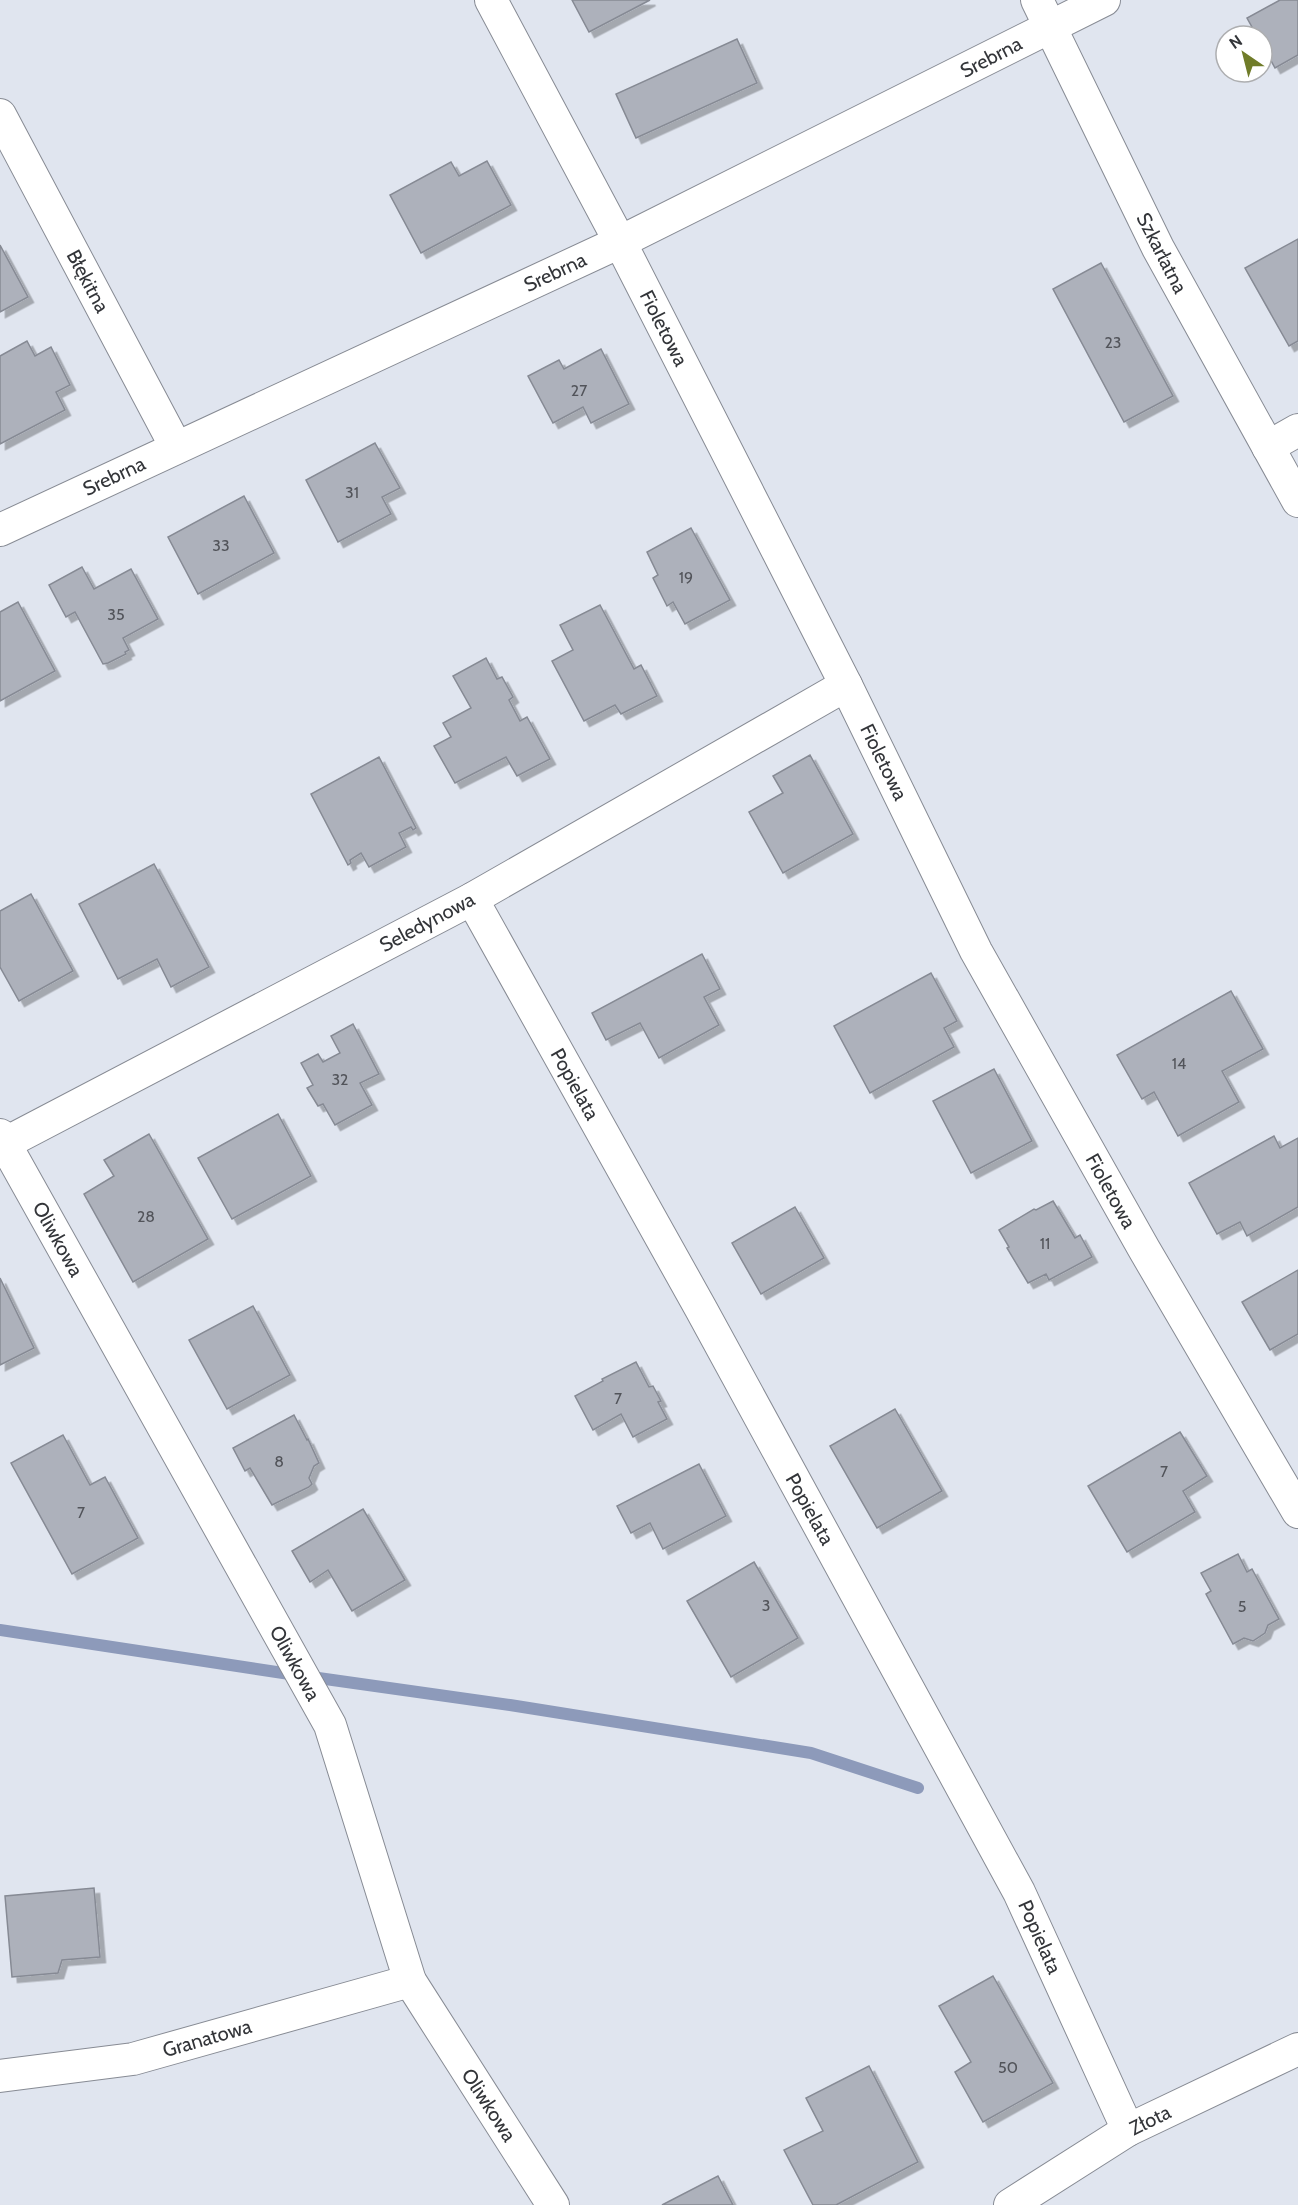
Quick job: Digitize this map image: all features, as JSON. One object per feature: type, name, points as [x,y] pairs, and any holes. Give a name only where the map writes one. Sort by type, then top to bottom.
[{"type":"street","name":"Fioletowa","points":[[491,0],[620,242],[846,685],[976,951],[1149,1259],[1298,1512]]},
{"type":"street","name":"Srebrna","points":[[0,530],[620,242],[1044,14],[1104,0]]},
{"type":"street","name":"Szkarłatna","points":[[1044,14],[1158,248],[1298,501]]},
{"type":"street","name":"Błękitna","points":[[0,115],[177,447]]},
{"type":"street","points":[[1268,447],[1298,430]]},
{"type":"street","name":"Seledynowa","points":[[1,1141],[472,899],[846,685]]},
{"type":"street","name":"Popielata","points":[[472,899],[701,1309],[1020,1892],[1128,2130]]},
{"type":"street","name":"Oliwkowa","points":[[1,1141],[330,1725],[410,1981],[553,2205]]},
{"type":"street","name":"Granatowa","points":[[0,2076],[133,2059],[410,1981]]},
{"type":"street","name":"Złota","points":[[1010,2205],[1128,2130],[1298,2049]]},
{"type":"building","points":[[572,0],[650,0],[589,32]]},
{"type":"building","points":[[1280,0],[1298,0],[1298,55],[1275,68],[1274,24],[1250,24],[1247,18]]},
{"type":"building","points":[[737,39],[757,83],[636,138],[616,94]]},
{"type":"building","points":[[487,161],[511,205],[421,253],[390,195],[451,162],[459,176]]},
{"type":"building","points":[[1298,239],[1298,341],[1289,346],[1245,268]]},
{"type":"building","points":[[0,245],[28,297],[0,312]]},
{"type":"building","points":[[1101,263],[1173,396],[1124,422],[1053,289]]},
{"type":"building","points":[[27,341],[35,356],[51,347],[70,385],[56,392],[65,410],[0,444],[0,356]]},
{"type":"building","points":[[601,349],[629,404],[591,423],[583,407],[553,423],[528,376],[559,360],[564,369]]},
{"type":"building","points":[[375,443],[400,488],[382,497],[391,514],[338,542],[306,480]]},
{"type":"building","points":[[244,496],[274,553],[198,594],[168,537]]},
{"type":"building","points":[[691,528],[730,600],[685,624],[673,602],[667,606],[653,578],[658,575],[647,552]]},
{"type":"building","points":[[82,567],[94,589],[131,569],[158,619],[123,638],[129,650],[125,652],[126,654],[108,663],[103,664],[75,612],[66,617],[49,585]]},
{"type":"building","points":[[18,602],[55,671],[0,701],[0,612]]},
{"type":"building","points":[[600,605],[634,669],[641,665],[657,696],[621,714],[615,705],[584,721],[552,661],[573,650],[560,625]]},
{"type":"building","points":[[486,658],[497,679],[502,677],[513,697],[509,700],[520,721],[527,717],[550,759],[517,776],[506,757],[455,783],[434,746],[451,737],[443,723],[471,708],[453,676]]},
{"type":"building","points":[[810,755],[853,834],[783,873],[749,812],[783,793],[773,776]]},
{"type":"building","points":[[379,757],[416,828],[413,830],[411,827],[399,833],[406,847],[369,867],[361,853],[350,860],[351,863],[348,865],[311,794]]},
{"type":"building","points":[[154,864],[209,967],[171,987],[157,959],[118,979],[79,904]]},
{"type":"building","points":[[31,894],[73,971],[19,1001],[0,967],[0,911]]},
{"type":"building","points":[[702,954],[720,989],[704,997],[719,1025],[659,1058],[640,1023],[606,1040],[592,1013]]},
{"type":"building","points":[[931,973],[957,1021],[944,1028],[954,1047],[870,1093],[834,1026]]},
{"type":"building","points":[[1231,991],[1263,1049],[1222,1071],[1239,1102],[1178,1136],[1154,1092],[1142,1099],[1117,1055]]},
{"type":"building","points":[[353,1024],[379,1074],[360,1083],[372,1105],[335,1125],[323,1104],[318,1106],[307,1088],[313,1085],[301,1063],[318,1054],[323,1062],[340,1053],[331,1036]]},
{"type":"building","points":[[994,1069],[1032,1141],[971,1173],[933,1101]]},
{"type":"building","points":[[278,1114],[311,1176],[232,1219],[198,1158]]},
{"type":"building","points":[[149,1134],[208,1239],[133,1282],[84,1194],[114,1176],[104,1160]]},
{"type":"building","points":[[1274,1136],[1280,1148],[1298,1138],[1298,1207],[1247,1236],[1240,1222],[1217,1234],[1189,1183]]},
{"type":"building","points":[[1053,1201],[1075,1238],[1080,1235],[1092,1257],[1049,1280],[1046,1274],[1028,1283],[999,1230],[1034,1209]]},
{"type":"building","points":[[795,1207],[824,1258],[761,1294],[732,1243]]},
{"type":"building","points":[[1298,1270],[1298,1334],[1270,1350],[1242,1302]]},
{"type":"building","points":[[0,1278],[34,1348],[0,1365]]},
{"type":"building","points":[[253,1306],[290,1375],[227,1409],[189,1340]]},
{"type":"building","points":[[636,1362],[649,1387],[653,1386],[667,1419],[633,1437],[621,1414],[593,1430],[575,1396]]},
{"type":"building","points":[[895,1409],[942,1491],[877,1528],[830,1446]]},
{"type":"building","points":[[294,1415],[319,1463],[314,1466],[309,1478],[312,1484],[309,1487],[272,1505],[250,1468],[245,1471],[233,1448]]},
{"type":"building","points":[[1180,1432],[1207,1476],[1183,1491],[1195,1512],[1127,1552],[1088,1486]]},
{"type":"building","points":[[63,1435],[90,1485],[105,1477],[138,1538],[72,1574],[11,1463]]},
{"type":"building","points":[[699,1464],[726,1516],[663,1549],[650,1523],[631,1533],[617,1506]]},
{"type":"building","points":[[363,1509],[405,1580],[352,1611],[328,1570],[310,1582],[292,1551]]},
{"type":"building","points":[[1238,1554],[1247,1572],[1252,1569],[1279,1619],[1268,1625],[1265,1633],[1253,1641],[1244,1638],[1233,1644],[1206,1594],[1211,1591],[1201,1573]]},
{"type":"building","points":[[754,1562],[798,1638],[731,1677],[687,1601]]},
{"type":"building","points":[[94,1888],[100,1957],[62,1960],[58,1973],[12,1977],[5,1896]]},
{"type":"building","points":[[993,1976],[1053,2083],[983,2122],[955,2072],[971,2062],[939,2006]]},
{"type":"building","points":[[869,2066],[918,2162],[836,2205],[813,2205],[784,2150],[823,2131],[806,2098]]},
{"type":"building","points":[[718,2176],[733,2205],[662,2205]]},
{"type":"waterway","points":[[0,1630],[510,1705],[811,1753],[918,1788]]}]
